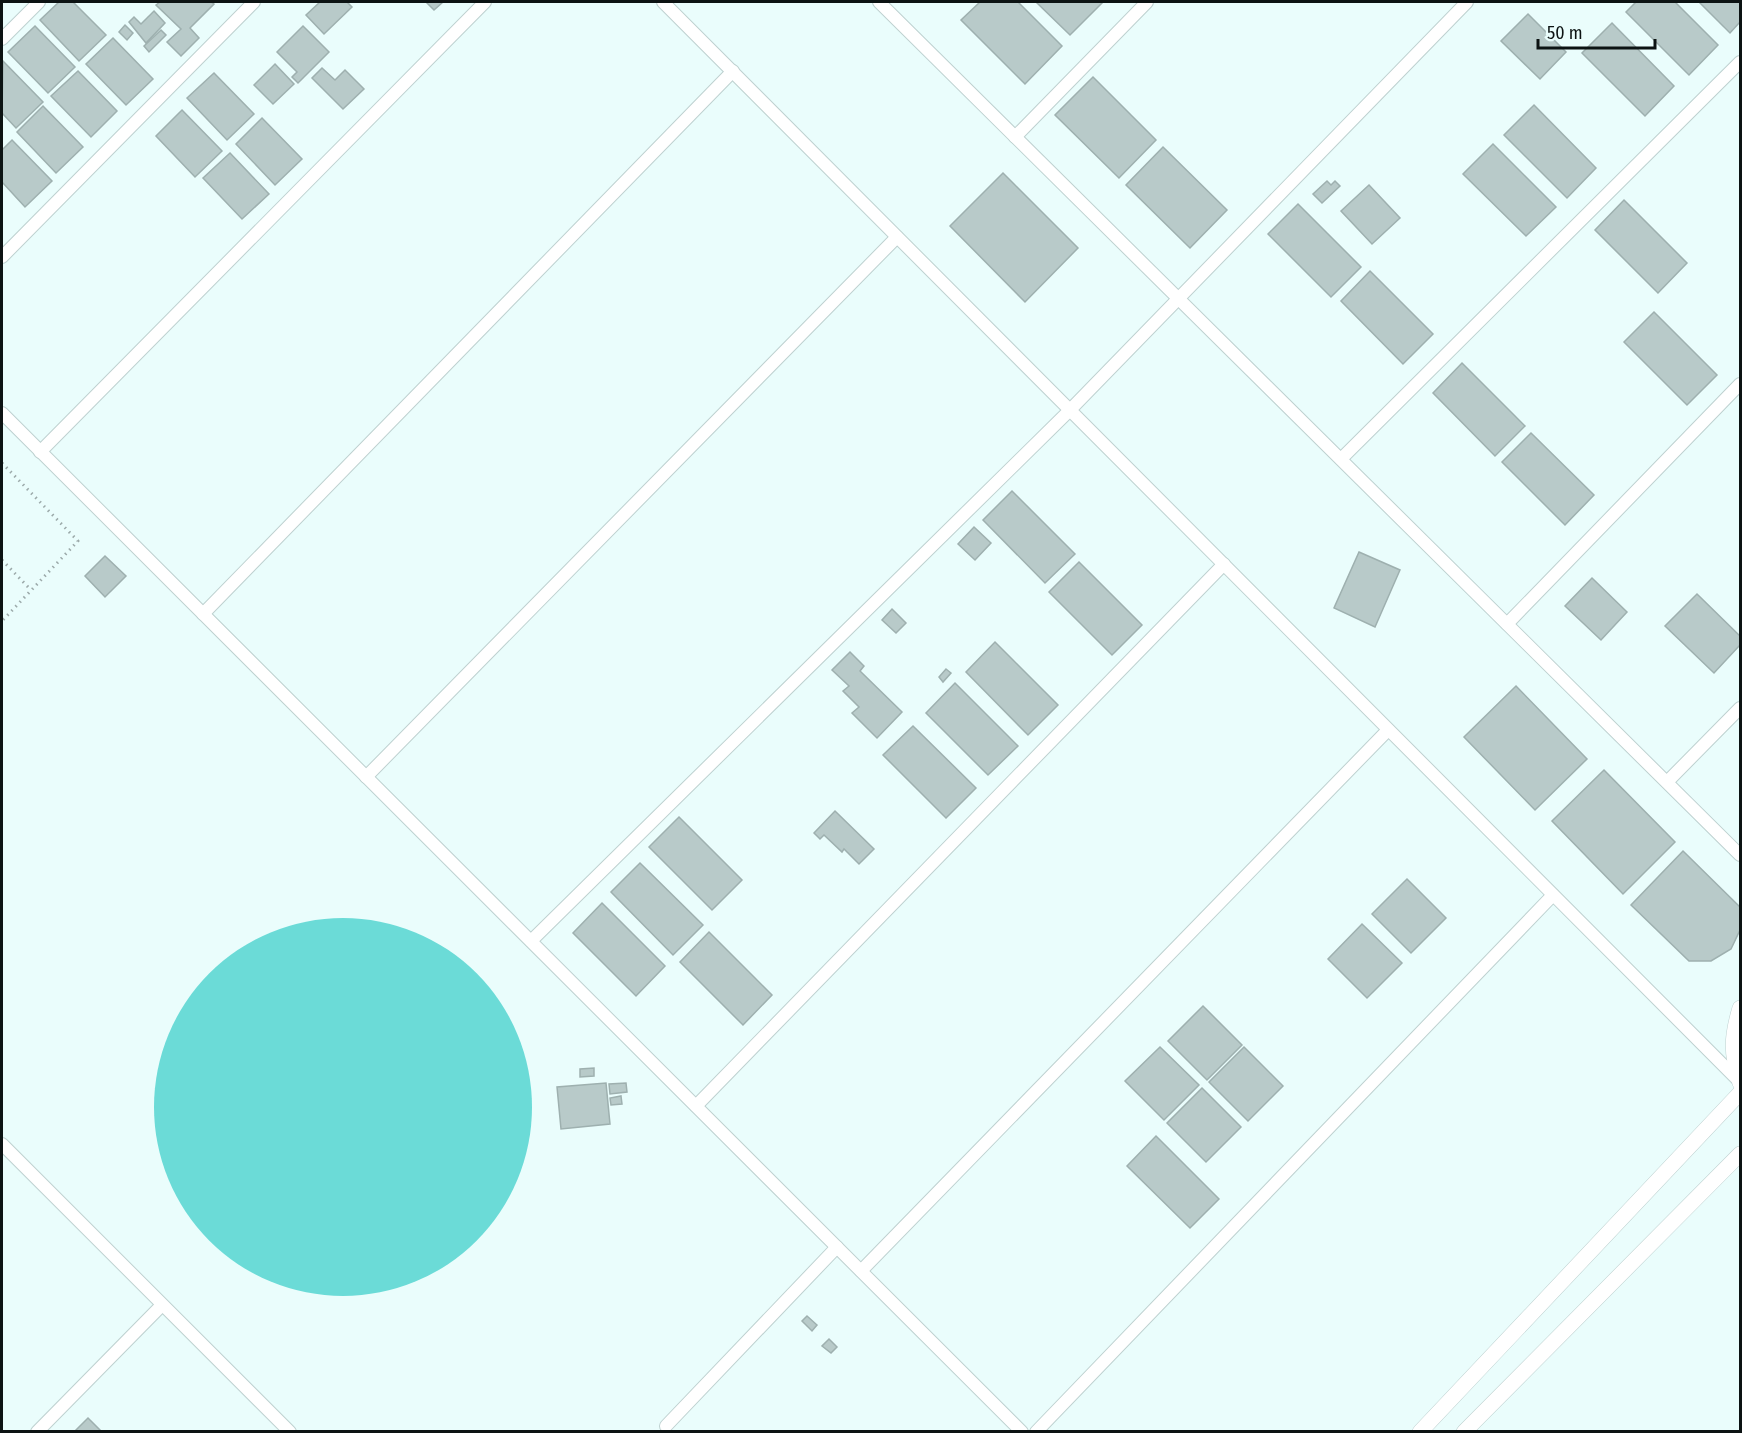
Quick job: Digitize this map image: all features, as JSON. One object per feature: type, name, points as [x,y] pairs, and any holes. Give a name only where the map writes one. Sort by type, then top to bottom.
[{"type":"street","points":[[2,39],[39,2]]},
{"type":"street","points":[[2,257],[254,2]]},
{"type":"street","points":[[40,452],[485,2]]},
{"type":"street","points":[[663,2],[1740,1083]]},
{"type":"street","points":[[879,2],[1740,855]]},
{"type":"street","points":[[1015,136],[1147,2]]},
{"type":"street","points":[[531,941],[1069,411],[1467,2]]},
{"type":"street","points":[[1341,459],[1740,62]]},
{"type":"street","points":[[203,614],[733,71]]},
{"type":"street","points":[[366,777],[897,237]]},
{"type":"street","points":[[1507,624],[1740,384]]},
{"type":"street","points":[[2,413],[1022,1431]]},
{"type":"street","points":[[696,1106],[1224,564]]},
{"type":"street","points":[[1667,782],[1740,708]]},
{"type":"street","points":[[861,1271],[1388,730]]},
{"type":"street","points":[[1036,1431],[1553,895]]},
{"type":"street","points":[[1740,1008],[1733,1031],[1733,1049],[1740,1083]]},
{"type":"street","points":[[1420,1431],[1740,1093]]},
{"type":"street","points":[[2,1145],[290,1431]]},
{"type":"street","points":[[1464,1431],[1740,1154]]},
{"type":"street","points":[[666,1426],[837,1247]]},
{"type":"street","points":[[37,1431],[162,1305]]},
{"type":"path","points":[[2,464],[78,541],[2,621]]},
{"type":"path","points":[[2,560],[31,590]]},
{"type":"shaded area","points":[[324,918],[362,918],[416,932],[448,949],[477,973],[501,1002],[518,1034],[529,1070],[532,1107],[529,1144],[518,1180],[501,1212],[477,1241],[448,1265],[416,1282],[362,1296],[324,1296],[288,1288],[254,1274],[223,1253],[197,1227],[176,1196],[162,1162],[154,1126],[154,1088],[162,1052],[176,1018],[197,987],[223,961],[254,940],[288,926]]},
{"type":"building","points":[[59,2],[73,2],[106,35],[79,61],[40,20]]},
{"type":"building","points":[[160,2],[211,2],[214,4],[190,28],[199,38],[181,56],[167,42],[181,29],[156,5]]},
{"type":"building","points":[[320,2],[347,2],[352,7],[324,34],[306,15]]},
{"type":"building","points":[[426,2],[443,2],[434,10]]},
{"type":"building","points":[[980,2],[1018,2],[1062,46],[1025,84],[961,20]]},
{"type":"building","points":[[1036,2],[1103,2],[1070,35]]},
{"type":"building","points":[[1636,2],[1675,2],[1718,45],[1689,75],[1626,12]]},
{"type":"building","points":[[1699,2],[1740,2],[1740,22],[1730,33]]},
{"type":"building","points":[[154,11],[165,23],[146,43],[129,22],[134,17],[141,24]]},
{"type":"building","points":[[1528,14],[1566,52],[1540,79],[1501,41]]},
{"type":"building","points":[[1612,23],[1674,86],[1645,116],[1582,53]]},
{"type":"building","points":[[125,25],[133,33],[127,40],[119,32]]},
{"type":"building","points":[[35,26],[75,67],[48,93],[8,52]]},
{"type":"building","points":[[303,26],[329,52],[298,83],[292,77],[297,72],[277,52]]},
{"type":"building","points":[[161,30],[166,35],[149,52],[144,46]]},
{"type":"building","points":[[113,38],[153,79],[126,105],[86,64]]},
{"type":"building","points":[[3,61],[43,102],[16,128],[2,113]]},
{"type":"building","points":[[275,64],[294,84],[273,104],[254,85]]},
{"type":"building","points":[[322,68],[335,80],[345,70],[364,89],[343,109],[312,78]]},
{"type":"building","points":[[78,71],[117,111],[91,137],[51,96]]},
{"type":"building","points":[[214,73],[254,114],[227,140],[187,98]]},
{"type":"building","points":[[1093,77],[1156,140],[1119,178],[1055,115]]},
{"type":"building","points":[[1534,105],[1596,168],[1567,198],[1504,135]]},
{"type":"building","points":[[43,106],[83,147],[56,173],[17,132]]},
{"type":"building","points":[[182,110],[222,151],[195,177],[156,136]]},
{"type":"building","points":[[262,118],[302,159],[275,185],[236,144]]},
{"type":"building","points":[[12,140],[52,181],[25,207],[2,182],[2,150]]},
{"type":"building","points":[[1493,144],[1556,207],[1526,236],[1463,174]]},
{"type":"building","points":[[1163,147],[1227,210],[1190,248],[1126,185]]},
{"type":"building","points":[[230,153],[269,194],[242,219],[203,178]]},
{"type":"building","points":[[1003,173],[1078,248],[1025,302],[950,226]]},
{"type":"building","points":[[1327,181],[1331,185],[1335,181],[1340,186],[1322,203],[1313,194]]},
{"type":"building","points":[[1369,185],[1400,218],[1372,244],[1341,211]]},
{"type":"building","points":[[1624,200],[1687,263],[1658,293],[1595,230]]},
{"type":"building","points":[[1298,204],[1361,267],[1331,297],[1268,234]]},
{"type":"building","points":[[1370,271],[1433,334],[1403,364],[1341,301]]},
{"type":"building","points":[[1654,312],[1717,375],[1687,405],[1624,342]]},
{"type":"building","points":[[1462,363],[1525,426],[1495,456],[1433,393]]},
{"type":"building","points":[[1531,433],[1594,495],[1565,525],[1502,462]]},
{"type":"building","points":[[1012,491],[1075,554],[1045,583],[983,520]]},
{"type":"building","points":[[974,527],[991,543],[975,560],[958,544]]},
{"type":"building","points":[[1359,552],[1400,570],[1375,627],[1334,608]]},
{"type":"building","points":[[105,556],[126,576],[105,597],[85,576]]},
{"type":"building","points":[[1079,562],[1142,625],[1112,655],[1049,592]]},
{"type":"building","points":[[1592,578],[1627,612],[1601,640],[1565,606]]},
{"type":"building","points":[[1697,594],[1740,636],[1740,645],[1714,673],[1665,626]]},
{"type":"building","points":[[892,609],[906,623],[896,633],[882,620]]},
{"type":"building","points":[[995,642],[1058,705],[1028,735],[966,672]]},
{"type":"building","points":[[850,652],[864,666],[860,671],[902,712],[877,738],[852,713],[859,707],[843,691],[849,686],[832,670]]},
{"type":"building","points":[[946,669],[951,673],[943,682],[939,677]]},
{"type":"building","points":[[955,683],[1018,746],[988,775],[926,713]]},
{"type":"building","points":[[1516,686],[1587,759],[1535,810],[1464,737]]},
{"type":"building","points":[[913,726],[976,788],[946,818],[883,755]]},
{"type":"building","points":[[1604,770],[1675,842],[1623,894],[1552,821]]},
{"type":"building","points":[[835,811],[874,849],[859,864],[844,849],[842,852],[824,835],[820,839],[814,833]]},
{"type":"building","points":[[679,817],[742,880],[712,910],[649,847]]},
{"type":"building","points":[[1683,851],[1740,907],[1740,930],[1731,949],[1711,961],[1689,961],[1631,905]]},
{"type":"building","points":[[640,863],[703,925],[673,955],[611,892]]},
{"type":"building","points":[[1407,879],[1446,918],[1411,953],[1372,914]]},
{"type":"building","points":[[602,903],[665,966],[636,996],[573,933]]},
{"type":"building","points":[[1362,924],[1402,963],[1367,998],[1328,959]]},
{"type":"building","points":[[709,932],[772,995],[743,1025],[680,962]]},
{"type":"building","points":[[1203,1006],[1242,1045],[1207,1080],[1168,1041]]},
{"type":"building","points":[[1160,1047],[1199,1085],[1164,1120],[1125,1081]]},
{"type":"building","points":[[1244,1047],[1283,1086],[1248,1121],[1209,1082]]},
{"type":"building","points":[[594,1068],[594,1076],[580,1077],[580,1069]]},
{"type":"building","points":[[606,1083],[610,1124],[561,1129],[557,1087]]},
{"type":"building","points":[[626,1083],[627,1092],[610,1094],[609,1084]]},
{"type":"building","points":[[1202,1088],[1241,1127],[1206,1162],[1167,1123]]},
{"type":"building","points":[[621,1096],[622,1104],[611,1105],[610,1098]]},
{"type":"building","points":[[1156,1136],[1219,1199],[1190,1228],[1127,1166]]},
{"type":"building","points":[[807,1316],[817,1325],[812,1331],[802,1321]]},
{"type":"building","points":[[829,1339],[837,1347],[831,1353],[822,1346]]},
{"type":"building","points":[[88,1418],[102,1432],[74,1432]]}]
